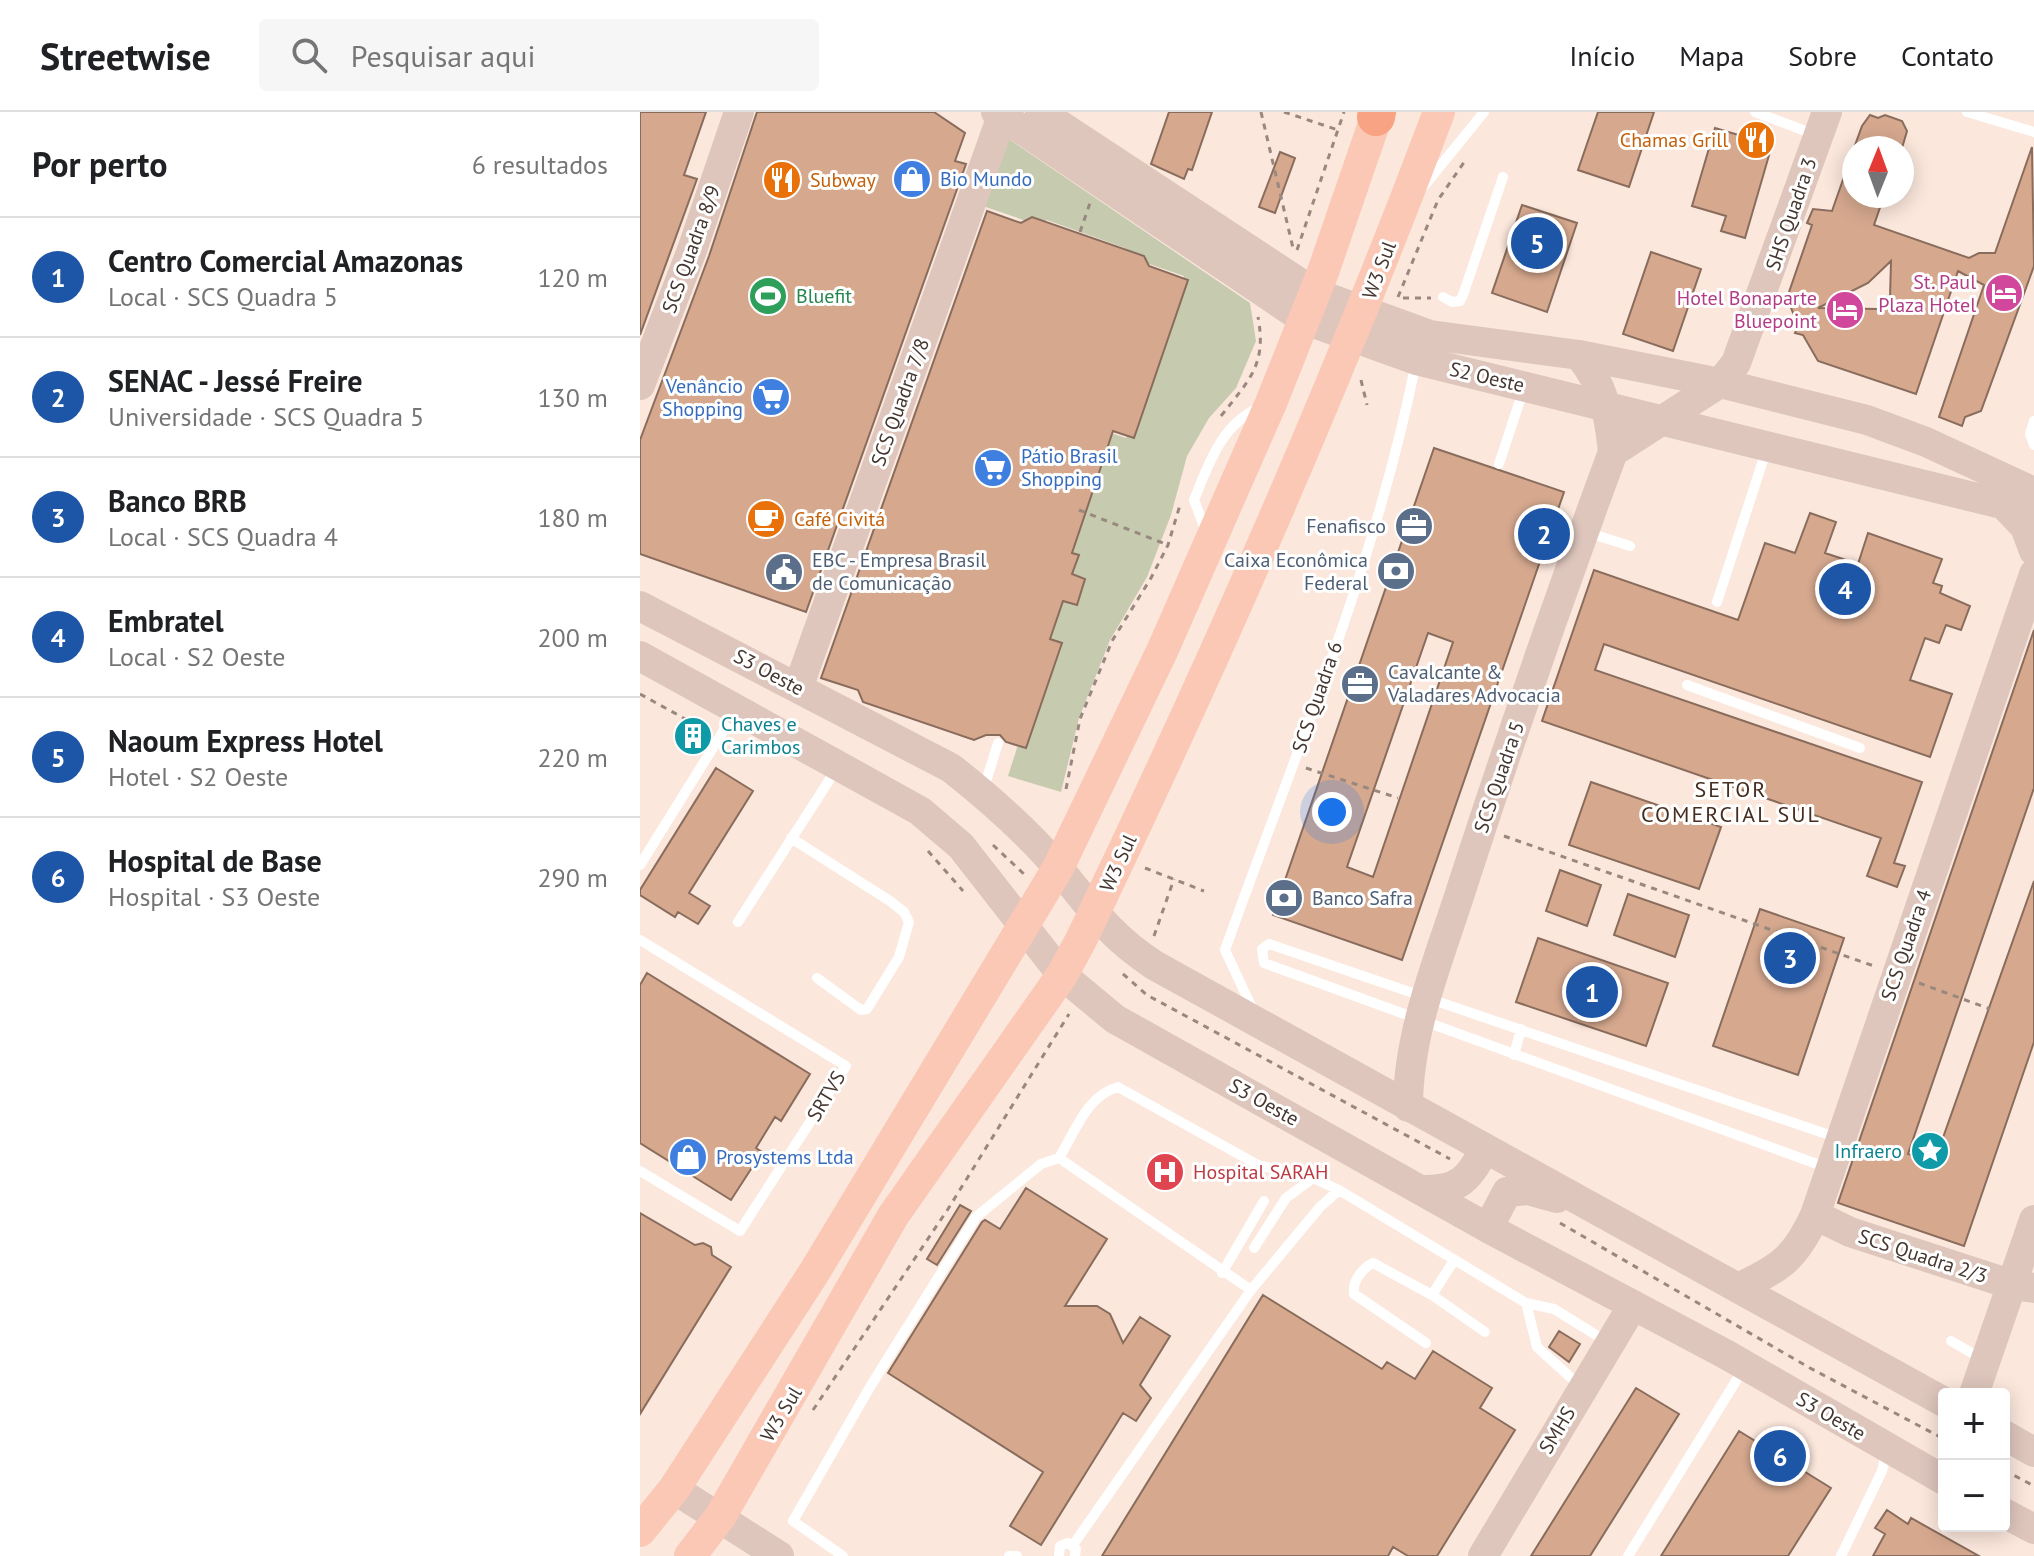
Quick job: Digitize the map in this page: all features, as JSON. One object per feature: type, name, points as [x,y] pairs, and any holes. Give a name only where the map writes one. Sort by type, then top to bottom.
[{"type":"main road","name":"SCS Quadra 8/9","points":[[640,385],[692,250],[739,112]]},
{"type":"main road","name":"S2 Oeste","points":[[1040,112],[1077,122],[1310,306]]},
{"type":"main road","name":"W3 Sul","points":[[690,1556],[720,1517],[817,1354],[893,1216],[1072,984],[1093,915],[1264,547],[1356,326],[1439,112]]},
{"type":"main road","points":[[640,1531],[674,1489],[815,1271],[1058,868],[1163,649],[1271,403],[1310,306],[1369,113]]},
{"type":"main road","name":"S2 Oeste","points":[[999,114],[1310,306],[1356,326],[1416,360],[1662,418],[2034,512]]},
{"type":"main road","name":"SCS Quadra 7/8","points":[[798,688],[999,114]]},
{"type":"main road","name":"SHS Quadra 3","points":[[1662,418],[1720,383],[1736,363],[1822,124]]},
{"type":"main road","name":"S2 Oeste","points":[[1356,326],[1401,327],[1462,342],[1579,355],[1720,383],[1867,420],[1926,442],[2034,492]]},
{"type":"main road","name":"SCS Quadra 5","points":[[1408,1107],[1410,1058],[1423,1009],[1482,826],[1613,452],[1608,407],[1596,379],[1579,355]]},
{"type":"main road","points":[[1613,452],[1662,418]]},
{"type":"main road","points":[[2004,505],[2025,527],[2034,551]]},
{"type":"main road","points":[[1214,529],[1241,542],[1264,547]]},
{"type":"main road","name":"SCS Quadra 4","points":[[1740,1287],[1790,1259],[1802,1244],[1815,1215],[2034,574]]},
{"type":"main road","name":"S3 Oeste","points":[[640,606],[951,768],[982,793],[1058,868],[1093,915],[1125,946],[1154,965],[1938,1399]]},
{"type":"main road","name":"S3 Oeste","points":[[640,656],[920,811],[941,827],[1072,984],[1115,1019],[1488,1228],[1745,1366],[1938,1477]]},
{"type":"main road","points":[[1423,1190],[1458,1187],[1473,1172],[1484,1150]]},
{"type":"main road","points":[[1488,1228],[1507,1192],[1528,1190],[1587,1202]]},
{"type":"main road","name":"SCS Quadra 2/3","points":[[1815,1215],[1850,1232],[2023,1287]]},
{"type":"main road","points":[[1976,1388],[2023,1287],[2034,1220]]},
{"type":"main road","points":[[815,1271],[829,1274],[835,1291],[817,1354]]},
{"type":"main road","name":"SMHS","points":[[1483,1556],[1633,1305]]},
{"type":"main road","points":[[2010,1438],[2034,1452]]},
{"type":"main road","points":[[674,1489],[779,1556]]},
{"type":"main road","points":[[2010,1512],[2025,1510],[2034,1504]]},
{"type":"main road","points":[[2010,1516],[2034,1529]]},
{"type":"lane","points":[[1400,216],[1484,112]]},
{"type":"lane","points":[[1755,112],[1822,124]]},
{"type":"lane","points":[[1967,112],[2034,132]]},
{"type":"lane","points":[[1443,297],[1452,302],[1463,295],[1503,177]]},
{"type":"lane","name":"SCS Quadra 6","points":[[1259,1025],[1225,950],[1294,764],[1386,493],[1416,360]]},
{"type":"lane","points":[[1499,464],[1525,386]]},
{"type":"lane","points":[[2034,421],[2030,434],[2034,445]]},
{"type":"lane","points":[[1717,602],[1768,445]]},
{"type":"lane","points":[[1584,532],[1630,546]]},
{"type":"lane","points":[[1687,685],[1860,748]]},
{"type":"lane","points":[[640,865],[736,710]]},
{"type":"lane","points":[[982,793],[998,743]]},
{"type":"lane","points":[[738,922],[838,767]]},
{"type":"lane","points":[[791,838],[890,901],[904,912],[909,922],[899,957],[867,1009],[861,1010],[817,978]]},
{"type":"lane","name":"SRTVS","points":[[640,940],[846,1066],[740,1231],[640,1171]]},
{"type":"lane","points":[[1830,1169],[1514,1055],[1423,1009],[1269,944],[1262,949],[1264,963],[1423,1009],[1521,1029],[1839,1139]]},
{"type":"lane","points":[[1514,1055],[1521,1029]]},
{"type":"lane","points":[[843,1556],[793,1521],[870,1387],[976,1217],[1041,1164],[1059,1158],[1094,1099],[1104,1091],[1118,1087],[1258,1165],[1313,1178],[1339,1190],[1453,1262],[1526,1303],[1554,1309],[1611,1344]]},
{"type":"lane","points":[[1059,1158],[1209,1259],[1222,1273],[1251,1290]]},
{"type":"lane","points":[[1254,1248],[1286,1198],[1313,1178]]},
{"type":"lane","points":[[1059,1556],[1060,1546],[1074,1550],[1251,1290],[1320,1207],[1339,1190]]},
{"type":"lane","points":[[1222,1273],[1264,1201]]},
{"type":"lane","points":[[1432,1295],[1453,1262]]},
{"type":"lane","points":[[1426,1343],[1354,1294],[1353,1287],[1366,1266],[1373,1263],[1432,1295],[1485,1332]]},
{"type":"lane","points":[[1526,1303],[1537,1347],[1582,1388]]},
{"type":"lane","points":[[1951,1341],[1987,1362]]},
{"type":"lane","points":[[1628,1556],[1745,1366]]},
{"type":"lane","points":[[1841,1556],[1882,1471],[1888,1449]]},
{"type":"lane","points":[[1009,1556],[1017,1556]]},
{"type":"path","points":[[1284,112],[1338,130]]},
{"type":"path","points":[[1295,254],[1338,130],[1369,113]]},
{"type":"path","points":[[1398,297],[1438,200],[1471,153]]},
{"type":"path","points":[[1066,789],[1080,719],[1112,641],[1168,545],[1079,510]]},
{"type":"path","points":[[1294,764],[1398,798]]},
{"type":"path","points":[[1482,826],[1990,1009]]},
{"type":"path","points":[[1121,858],[1204,891]]},
{"type":"path","points":[[1154,936],[1174,879]]},
{"type":"path","points":[[812,1411],[948,1209],[1072,984]]},
{"type":"path","points":[[2010,1473],[2034,1486]]},
{"type":"green space","points":[[1000,133],[1250,303],[1256,341],[1236,388],[1209,418],[1187,456],[1171,515],[1147,577],[1110,640],[1079,718],[1061,792],[1008,776],[1050,645],[1036,623],[1102,442],[1114,434],[1126,438],[1184,276],[1132,258],[1125,248],[1047,220],[1038,225],[977,204]]},
{"type":"building","points":[[640,112],[706,112],[684,175],[697,179],[640,335]]},
{"type":"building","name":"Venâncio Shopping","points":[[757,112],[934,112],[965,133],[955,161],[966,164],[806,612],[640,554],[640,440],[709,256]]},
{"type":"building","points":[[1169,112],[1212,112],[1192,170],[1188,169],[1184,179],[1151,164]]},
{"type":"building","points":[[1598,112],[1654,112],[1629,187],[1578,170]]},
{"type":"building","points":[[1870,115],[1878,118],[1885,115],[1902,121],[1907,131],[1906,136],[1858,136]]},
{"type":"building","points":[[1715,128],[1772,145],[1745,238],[1721,231],[1726,216],[1692,206]]},
{"type":"building","points":[[2032,147],[2034,266],[1981,411],[1965,417],[1962,426],[1939,417],[1984,285],[1958,271],[1916,394],[1818,361],[1803,335],[1795,333],[1798,325],[1787,298],[1812,225],[1807,223],[1813,209],[1832,211],[1842,182],[1842,208],[1880,208],[1874,225],[1969,258],[1979,253],[1995,253]],"holes":[[[1891,261],[1890,298],[1886,305],[1878,309],[1818,308],[1868,283]]]},
{"type":"building","points":[[1280,152],[1295,158],[1275,213],[1259,207]]},
{"type":"building","points":[[1522,205],[1577,223],[1547,312],[1492,293]]},
{"type":"building","name":"Pátio Brasil Shopping","points":[[987,211],[1021,223],[1032,217],[1144,256],[1149,266],[1188,280],[1134,438],[1113,431],[1072,553],[1079,555],[1072,574],[1085,579],[1077,605],[1063,601],[1050,639],[1062,643],[1026,748],[1006,742],[1000,735],[986,735],[974,740],[863,702],[858,690],[821,678]]},
{"type":"building","points":[[1651,252],[1701,269],[1673,351],[1623,334]]},
{"type":"building","points":[[1434,448],[1564,492],[1402,960],[1273,915]],"holes":[[[1428,633],[1453,642],[1373,877],[1347,867]]]},
{"type":"building","points":[[1810,513],[1836,522],[1825,553],[1858,564],[1868,533],[1942,559],[1933,583],[1942,586],[1940,593],[1970,606],[1961,630],[1946,625],[1939,643],[1925,638],[1910,680],[1952,694],[1930,757],[1604,644],[1595,670],[1922,782],[1894,863],[1905,866],[1897,887],[1867,876],[1881,838],[1542,721],[1594,570],[1738,620],[1765,543],[1795,553]]},
{"type":"building","points":[[2034,630],[2034,788],[1908,1154],[1934,1163],[2034,881],[2034,1042],[1964,1246],[1838,1203]]},
{"type":"building","points":[[716,768],[753,791],[689,893],[710,906],[698,924],[678,912],[675,917],[640,895],[640,890]]},
{"type":"building","points":[[1591,782],[1721,827],[1699,889],[1569,845]]},
{"type":"building","points":[[1560,870],[1601,885],[1587,926],[1546,911]]},
{"type":"building","points":[[1628,894],[1689,915],[1675,957],[1614,935]]},
{"type":"building","points":[[1760,909],[1844,938],[1798,1075],[1713,1046]]},
{"type":"building","points":[[1538,938],[1668,983],[1646,1046],[1516,1002]]},
{"type":"building","points":[[647,973],[810,1074],[781,1121],[775,1117],[756,1148],[762,1152],[731,1200],[640,1143],[640,985]]},
{"type":"building","points":[[1026,1188],[1107,1239],[1065,1306],[1097,1306],[1110,1314],[1123,1343],[1140,1317],[1170,1336],[1140,1385],[1151,1398],[1136,1421],[1123,1413],[1041,1545],[1010,1526],[1043,1472],[888,1373],[982,1222],[985,1220],[1000,1229]]},
{"type":"building","points":[[960,1205],[971,1211],[937,1265],[927,1259]]},
{"type":"building","points":[[640,1213],[695,1245],[703,1243],[711,1247],[712,1255],[731,1267],[640,1414]]},
{"type":"building","points":[[1263,1295],[1382,1369],[1387,1362],[1415,1379],[1433,1351],[1492,1388],[1480,1408],[1515,1430],[1437,1556],[1408,1556],[1393,1547],[1388,1556],[1102,1556]]},
{"type":"building","points":[[1559,1331],[1580,1344],[1569,1362],[1549,1347]]},
{"type":"building","points":[[1636,1388],[1679,1414],[1590,1556],[1531,1556]]},
{"type":"building","points":[[1739,1431],[1831,1488],[1788,1556],[1661,1556]]},
{"type":"building","points":[[1887,1510],[1908,1524],[1911,1518],[1979,1556],[1873,1556],[1885,1534],[1875,1528]]},
{"type":"place","name":"Chamas Grill","points":[[1756,140]]},
{"type":"place","name":"Bio Mundo","points":[[912,179]]},
{"type":"place","name":"Subway","points":[[782,180]]},
{"type":"place","name":"Naoum Express Hotel","points":[[1537,243]]},
{"type":"place","name":"St. Paul Plaza Hotel","points":[[2004,293]]},
{"type":"place","name":"Bluefit","points":[[768,296]]},
{"type":"place","name":"Hotel Bonaparte Bluepoint","points":[[1845,310]]},
{"type":"place","name":"Venâncio Shopping","points":[[771,397]]},
{"type":"place","name":"Pátio Brasil Shopping","points":[[993,468]]},
{"type":"place","name":"Café Civitá","points":[[766,519]]},
{"type":"place","name":"Fenafisco","points":[[1414,526]]},
{"type":"place","name":"SENAC - Jessé Freire","points":[[1544,534]]},
{"type":"place","name":"Caixa Econômica Federal","points":[[1396,571]]},
{"type":"place","name":"EBC - Empresa Brasil de Comunicação","points":[[784,572]]},
{"type":"place","name":"Embratel","points":[[1845,589]]},
{"type":"place","name":"Cavalcante & Valadares Advocacia","points":[[1360,684]]},
{"type":"place","name":"Chaves e Carimbos","points":[[693,736]]},
{"type":"place","name":"Banco Safra","points":[[1284,898]]},
{"type":"place","name":"Banco BRB","points":[[1790,958]]},
{"type":"place","name":"Centro Comercial Amazonas","points":[[1592,992]]},
{"type":"place","name":"Infraero","points":[[1930,1151]]},
{"type":"place","name":"Prosystems Ltda","points":[[688,1157]]},
{"type":"place","name":"Hospital SARAH","points":[[1165,1172]]},
{"type":"place","name":"Hospital de Base","points":[[1780,1456]]},
{"type":"district","name":"SETOR COMERCIAL SUL","points":[[1731,802]]}]
